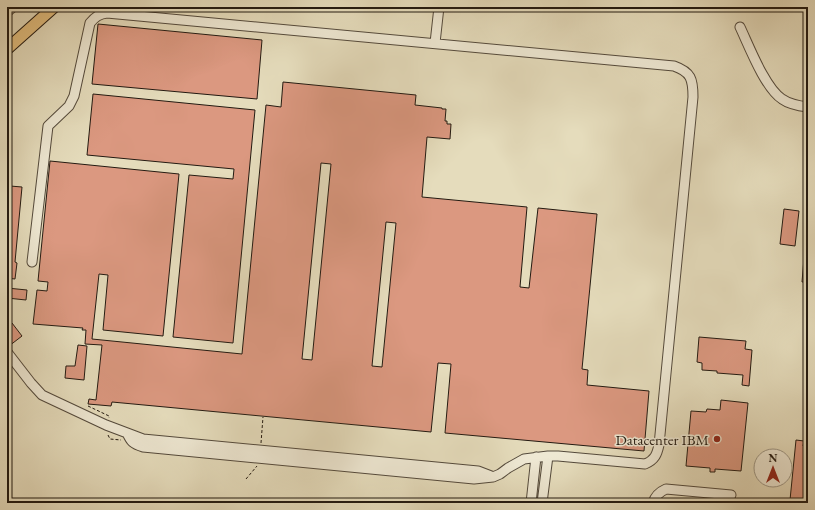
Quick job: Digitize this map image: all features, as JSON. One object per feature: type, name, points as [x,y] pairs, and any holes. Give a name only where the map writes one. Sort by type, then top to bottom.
[{"type":"main road","points":[[7,49],[54,7]]},
{"type":"street","points":[[7,12],[13,7]]},
{"type":"street","points":[[435,43],[439,7]]},
{"type":"street","points":[[7,352],[31,384],[42,395],[106,425],[143,439],[478,471],[493,477],[524,459],[536,457],[558,456],[645,464],[653,460],[656,456],[659,445],[692,105],[693,86],[691,78],[681,68],[674,66],[107,13],[101,14],[94,18],[90,23],[74,96],[69,106],[48,126],[32,262]]},
{"type":"street","points":[[740,27],[770,88],[781,99],[794,105],[808,107]]},
{"type":"street","points":[[542,503],[548,456]]},
{"type":"street","points":[[531,503],[536,457]]},
{"type":"street","points":[[653,503],[656,496],[666,489],[731,496]]},
{"type":"path","points":[[330,7],[342,7]]},
{"type":"building","points":[[98,24],[262,40],[257,99],[92,84]]},
{"type":"building","points":[[283,82],[416,95],[415,105],[446,109],[445,121],[447,121],[447,124],[451,124],[450,139],[427,137],[422,197],[527,207],[520,287],[529,288],[538,208],[597,214],[582,369],[588,370],[587,385],[649,391],[644,451],[445,433],[451,364],[438,363],[431,432],[112,402],[111,406],[88,404],[89,399],[96,400],[102,345],[85,344],[86,330],[82,330],[83,328],[33,324],[37,290],[47,291],[48,282],[38,281],[50,161],[179,174],[163,336],[103,330],[108,275],[99,274],[92,339],[242,354],[266,105],[281,107]],"holes":[[[321,163],[331,164],[312,360],[302,359]],[[386,222],[396,223],[382,367],[372,366]]]},
{"type":"building","points":[[93,94],[255,110],[233,343],[173,337],[189,175],[233,179],[234,169],[87,155]]},
{"type":"building","points":[[10,186],[22,187],[15,262],[17,263],[15,279],[7,278],[7,217]]},
{"type":"building","points":[[784,209],[799,211],[795,246],[780,244]]},
{"type":"building","points":[[804,258],[808,258],[808,282],[802,282]]},
{"type":"building","points":[[7,288],[27,290],[26,300],[7,298]]},
{"type":"building","points":[[12,323],[22,336],[7,346],[7,326]]},
{"type":"building","points":[[699,337],[746,341],[745,349],[752,350],[749,386],[742,385],[743,375],[702,370],[702,363],[697,362]]},
{"type":"building","points":[[78,345],[87,346],[84,380],[65,378],[66,366],[75,366]]},
{"type":"building","name":"Datacenter IBM","points":[[721,400],[748,403],[741,471],[715,469],[715,472],[710,472],[710,468],[686,466],[691,411],[706,412],[707,409],[720,410]]},
{"type":"building","points":[[796,440],[804,441],[803,446],[808,446],[808,502],[790,500],[791,488],[793,488]]},
{"type":"place","name":"Datacenter IBM","points":[[717,439]]}]
